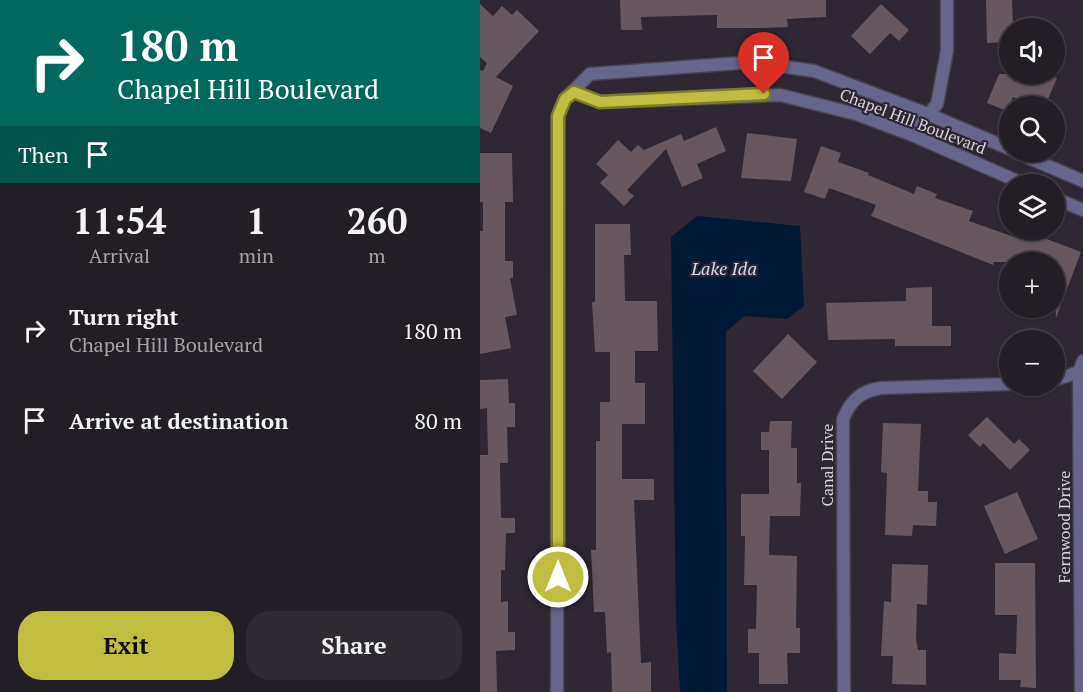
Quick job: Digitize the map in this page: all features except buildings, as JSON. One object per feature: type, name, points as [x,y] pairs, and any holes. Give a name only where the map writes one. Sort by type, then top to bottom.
[{"type":"street","points":[[912,135],[937,104],[944,77],[948,39],[947,0]]},
{"type":"street","name":"Chapel Hill Boulevard","points":[[557,692],[558,116],[565,99],[590,74],[753,62],[814,72],[928,114],[999,144]]},
{"type":"street","name":"Chapel Hill Boulevard","points":[[574,92],[600,102],[780,95],[826,105],[912,135],[1001,174]]},
{"type":"street","points":[[1038,162],[1083,181]]},
{"type":"street","points":[[1065,203],[1083,210]]},
{"type":"street","points":[[1065,375],[1081,367]]},
{"type":"street","name":"Fernwood Drive","points":[[1081,367],[1081,692]]},
{"type":"street","name":"Canal Drive","points":[[844,692],[843,418],[848,406],[868,390],[881,388],[999,384]]},
{"type":"water","name":"Lake Ida","points":[[697,216],[800,226],[804,306],[787,319],[744,316],[726,332],[727,692],[680,692],[676,618],[671,237]]},
{"type":"route","points":[[558,577],[558,116],[565,99],[574,92],[600,102],[764,94]]}]
